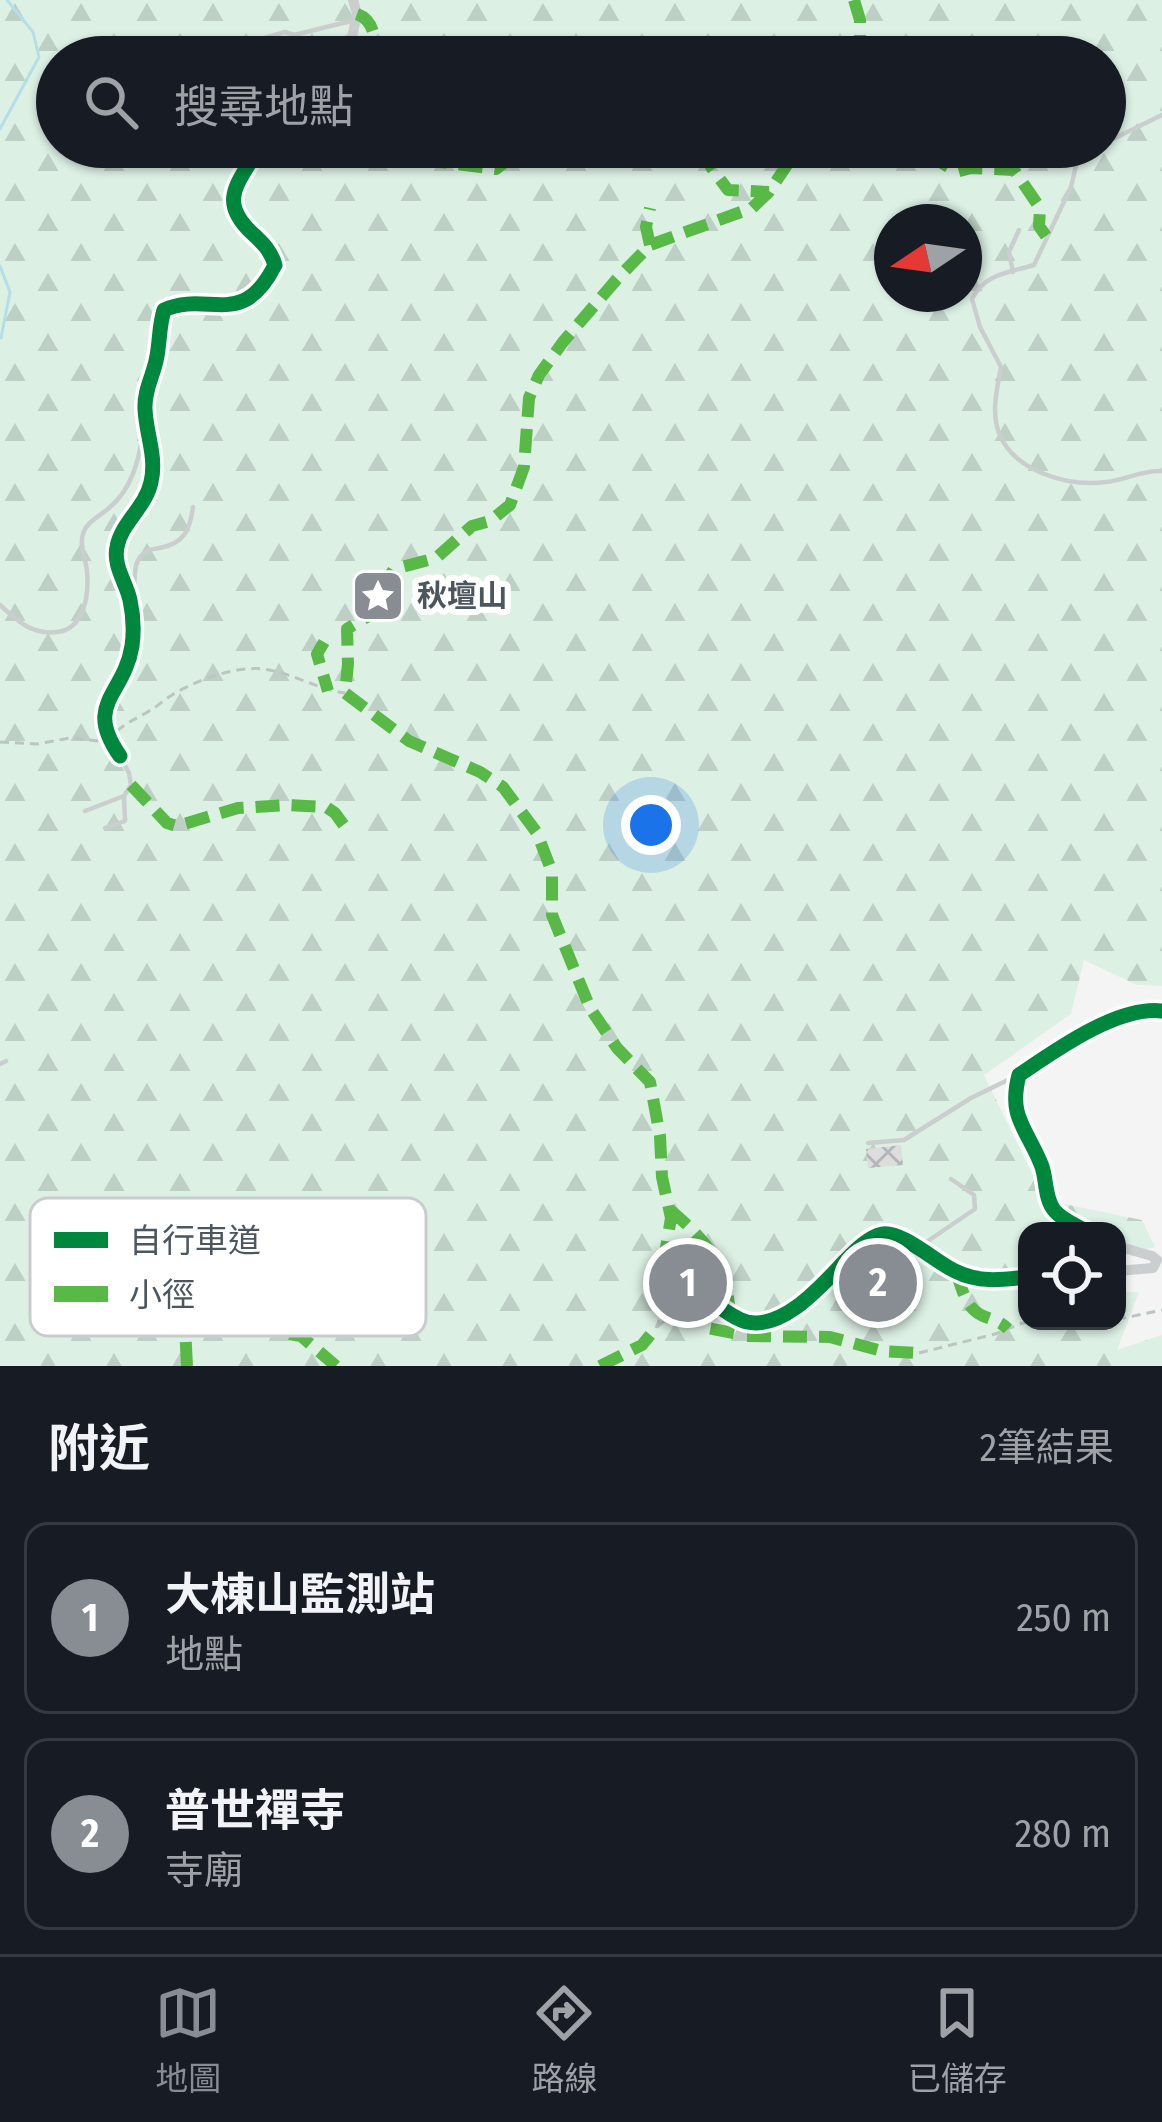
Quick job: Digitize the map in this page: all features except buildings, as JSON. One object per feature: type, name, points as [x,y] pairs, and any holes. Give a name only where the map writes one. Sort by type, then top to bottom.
[{"type":"street","points":[[352,0],[356,20],[352,36]]},
{"type":"street","points":[[119,756],[108,740],[104,716],[132,645],[130,598],[119,572],[117,544],[139,511],[152,479],[145,392],[157,357],[158,329],[164,310],[176,304],[228,307],[266,284],[275,265],[272,256],[235,217],[232,202],[247,168]]},
{"type":"street","points":[[1071,1222],[1050,1204],[1042,1167],[1016,1117],[1013,1096],[1019,1075],[1131,1012],[1162,1011]]},
{"type":"street","points":[[685,1304],[707,1298],[739,1319],[759,1323],[805,1303],[858,1247],[881,1234],[896,1236],[974,1278],[1018,1278]]},
{"type":"street","points":[[1126,1249],[1157,1260],[1153,1268],[1126,1270]]},
{"type":"lane","points":[[272,36],[356,20]]},
{"type":"lane","points":[[1126,133],[1162,115]]},
{"type":"lane","points":[[1075,168],[1034,265],[994,275],[979,285],[972,299],[980,327],[1001,367],[994,400],[999,435],[1013,454],[1041,474],[1077,482],[1108,482],[1143,471],[1162,471]]},
{"type":"lane","points":[[1013,272],[1010,252],[1019,230]]},
{"type":"lane","points":[[0,605],[23,628],[37,631],[68,630],[78,620],[86,605],[87,586],[81,536],[133,477],[145,414]]},
{"type":"lane","points":[[130,598],[136,563],[144,553],[182,539],[190,528],[193,507]]},
{"type":"lane","points":[[105,828],[125,820],[124,796],[131,784],[119,756]]},
{"type":"lane","points":[[86,811],[124,796]]},
{"type":"lane","points":[[868,1144],[904,1140],[1019,1075]]},
{"type":"lane","points":[[918,1248],[975,1209],[974,1195],[951,1180]]},
{"type":"path","points":[[0,742],[108,740],[175,693],[235,671],[272,670],[345,693]]},
{"type":"path","points":[[685,1304],[656,1328],[668,1302],[658,1280],[668,1265],[686,1260],[707,1298]]},
{"type":"path","points":[[1126,1318],[1162,1310]]},
{"type":"path","points":[[919,1353],[1018,1325]]},
{"type":"green space","points":[[0,0],[1162,0],[1162,986],[1137,985],[1084,960],[1071,1014],[984,1075],[1045,1200],[1142,1220],[1155,1247],[1126,1255],[1126,1222],[1018,1222],[1018,1285],[1004,1290],[1018,1291],[1018,1330],[1125,1330],[1117,1350],[1162,1335],[1162,1366],[0,1366]]},
{"type":"green space","points":[[1126,1292],[1139,1292],[1126,1326]]},
{"type":"waterway","points":[[7,0],[33,32],[36,44]]},
{"type":"waterway","points":[[0,129],[36,63]]},
{"type":"waterway","points":[[0,266],[10,292],[1,338]]},
{"type":"marked path","points":[[854,0],[860,36]]},
{"type":"marked path","points":[[357,14],[371,26],[374,36]]},
{"type":"marked path","points":[[488,168],[497,168]]},
{"type":"marked path","points":[[712,168],[728,190],[769,192]]},
{"type":"marked path","points":[[668,1265],[671,1218],[650,1082],[617,1048],[590,1008],[552,915],[552,872],[537,833],[503,787],[409,741],[345,693],[347,629],[375,612],[377,596],[394,569],[436,558],[472,526],[490,521],[510,505],[524,467],[529,398],[539,375],[617,279],[650,245],[752,208],[785,168]]},
{"type":"marked path","points":[[950,168],[956,172],[971,168]]},
{"type":"marked path","points":[[971,168],[1014,170],[1040,208],[1039,226],[1046,236]]},
{"type":"marked path","points":[[650,208],[646,227],[650,245]]},
{"type":"marked path","points":[[324,642],[317,654],[328,691]]},
{"type":"marked path","points":[[131,785],[167,823],[177,826],[238,808],[286,805],[326,807],[348,831]]},
{"type":"marked path","points":[[669,1209],[712,1254],[724,1281],[730,1314]]},
{"type":"marked path","points":[[956,1272],[971,1307],[1008,1329]]},
{"type":"marked path","points":[[685,1304],[707,1328],[738,1334]]},
{"type":"marked path","points":[[600,1366],[642,1345],[656,1328]]},
{"type":"marked path","points":[[185,1336],[187,1366]]},
{"type":"marked path","points":[[301,1336],[336,1366]]},
{"type":"marked path","points":[[747,1336],[830,1337],[882,1351],[919,1353]]},
{"type":"cycle path","points":[[120,756],[110,738],[105,711],[128,663],[133,629],[116,554],[119,538],[151,482],[145,402],[162,316],[164,310],[180,305],[237,303],[263,285],[275,265],[236,211],[235,191],[247,168]]},
{"type":"cycle path","points":[[1070,1222],[1051,1205],[1041,1164],[1020,1121],[1019,1075],[1107,1022],[1162,1011]]},
{"type":"cycle path","points":[[685,1304],[707,1298],[747,1322],[775,1319],[801,1304],[862,1245],[882,1234],[909,1242],[964,1275],[990,1280],[1018,1278]]},
{"type":"place","name":"秋壇山","points":[[378,596]]},
{"type":"place","name":"大棟山監測站","points":[[688,1283]]},
{"type":"place","name":"普世禪寺","points":[[878,1283]]}]
